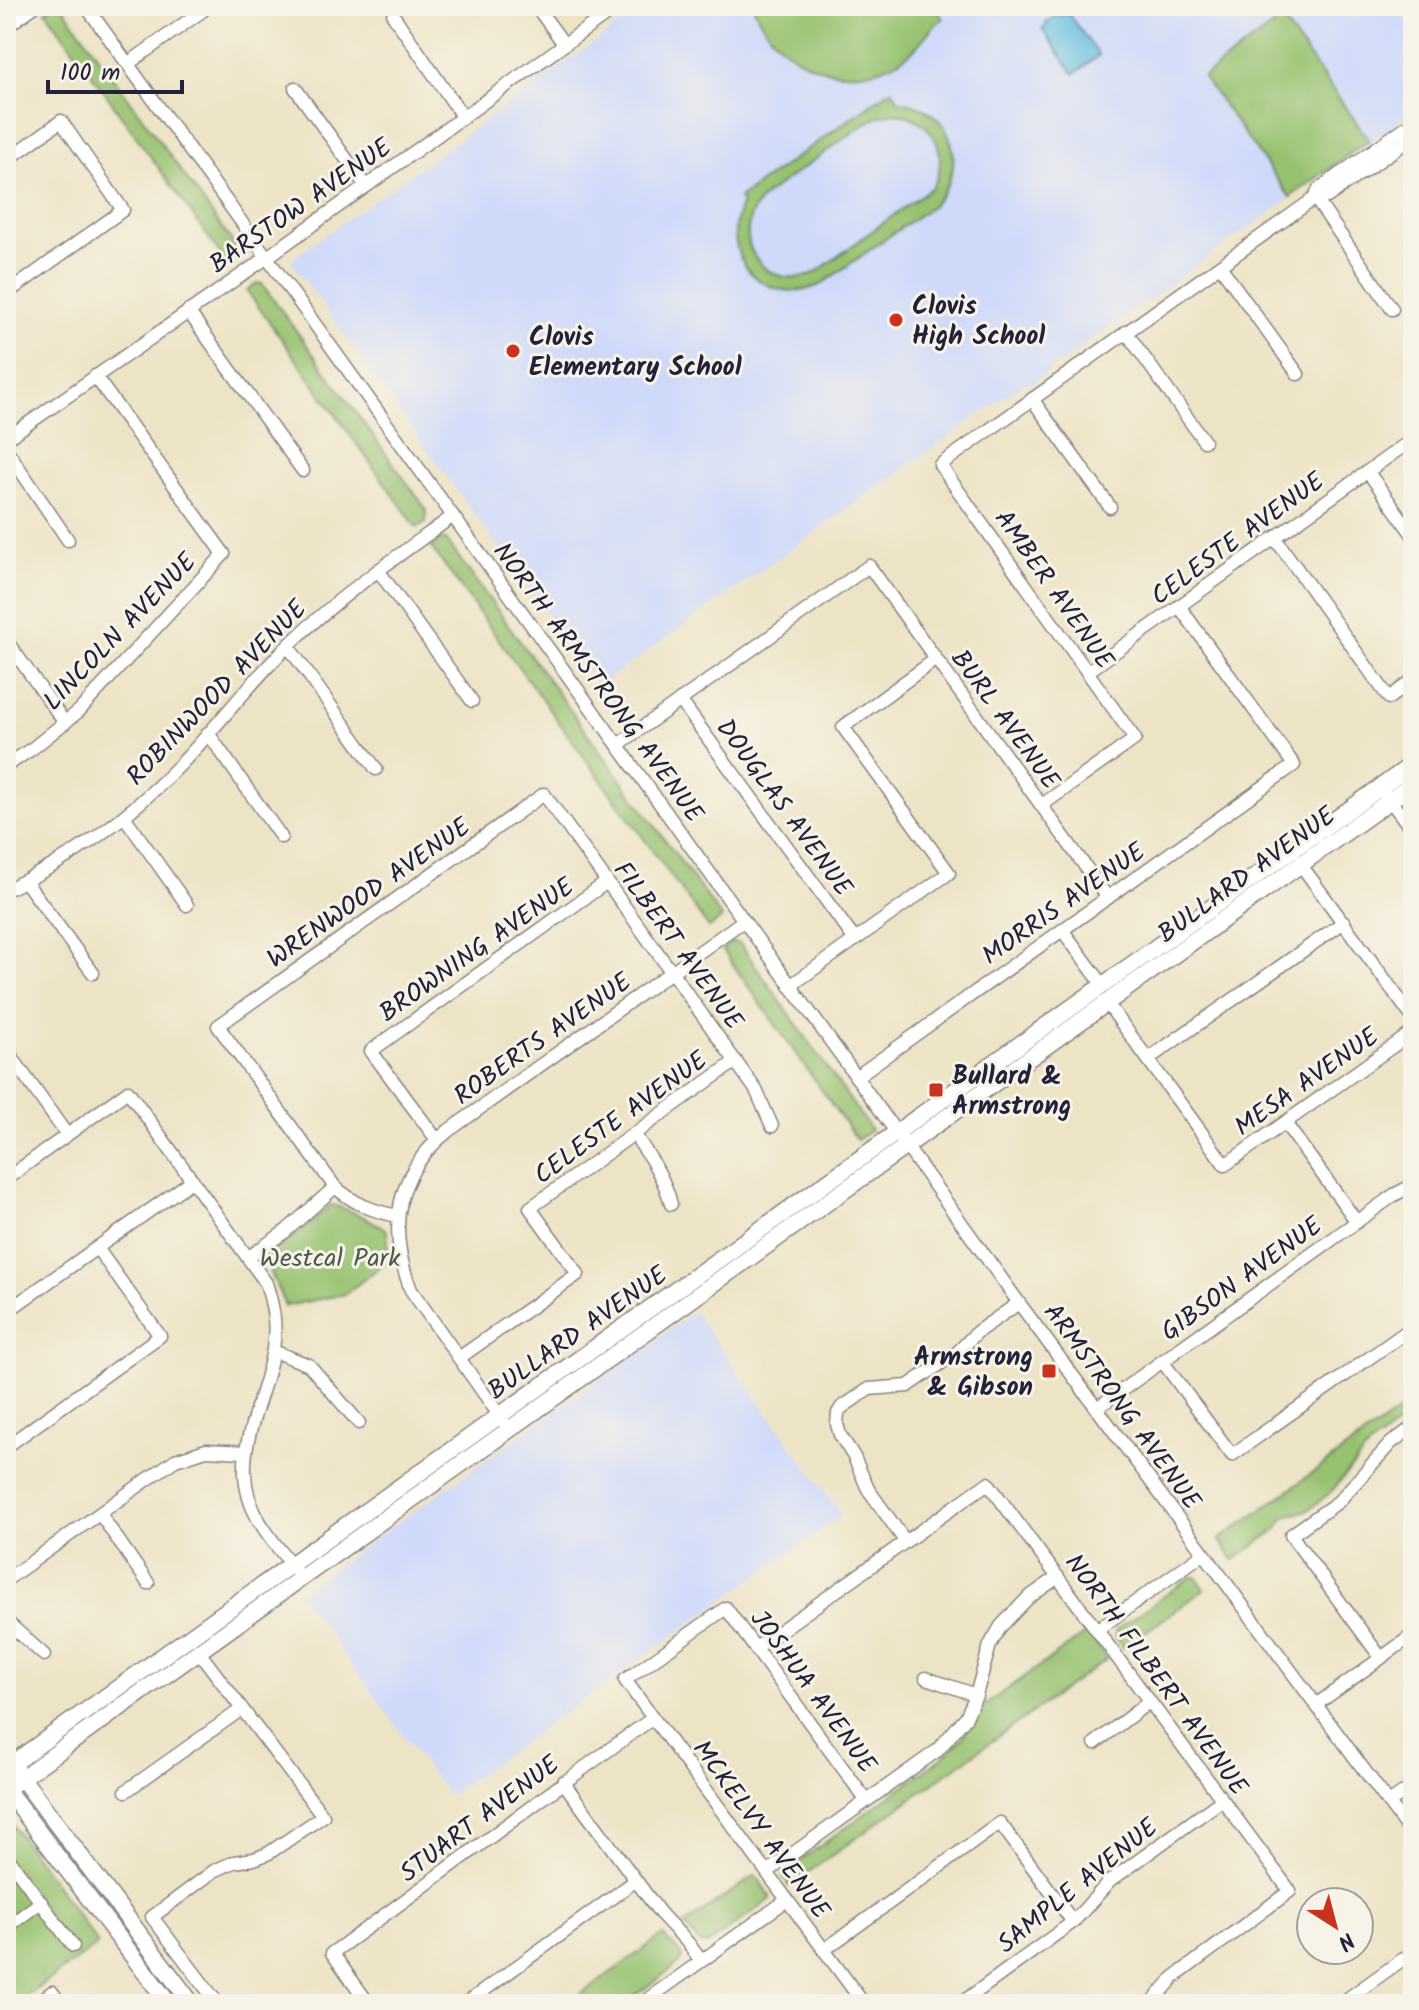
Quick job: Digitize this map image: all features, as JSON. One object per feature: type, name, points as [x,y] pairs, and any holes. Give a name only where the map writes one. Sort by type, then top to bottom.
[{"type":"main road","name":"BULLARD AVENUE","points":[[6,1789],[199,1652],[296,1572],[902,1140],[1107,1003],[1301,865],[1385,794],[1413,764]]},
{"type":"main road","name":"BULLARD AVENUE","points":[[902,1140],[1103,985],[1170,938],[1385,794],[1413,784]]},
{"type":"main road","name":"BULLARD AVENUE","points":[[1107,1003],[1112,990],[1146,964],[1170,938]]},
{"type":"main road","name":"BULLARD AVENUE","points":[[8,1763],[236,1604],[296,1572]]},
{"type":"main road","points":[[199,1652],[199,1643],[228,1620],[236,1604]]},
{"type":"main road","points":[[8,1763],[192,2004]]},
{"type":"main road","points":[[6,1789],[169,2004]]},
{"type":"street","points":[[6,27],[35,6]]},
{"type":"street","points":[[86,6],[266,258]]},
{"type":"street","points":[[129,63],[209,6]]},
{"type":"street","points":[[536,6],[564,44]]},
{"type":"street","name":"BARSTOW AVENUE","points":[[6,439],[266,258],[618,6]]},
{"type":"street","points":[[393,15],[463,117]]},
{"type":"street","points":[[295,88],[366,186]]},
{"type":"street","points":[[6,161],[61,121],[123,210],[6,294]]},
{"type":"street","points":[[1110,507],[1032,399],[1315,198],[1319,189],[1413,122]]},
{"type":"street","points":[[1396,134],[1412,139]]},
{"type":"street","points":[[1315,198],[1327,197],[1412,139]]},
{"type":"street","points":[[1315,198],[1392,309]]},
{"type":"street","name":"NORTH ARMSTRONG AVENUE","points":[[266,258],[902,1140]]},
{"type":"street","points":[[1220,266],[1298,374]]},
{"type":"street","points":[[188,311],[303,471]]},
{"type":"street","points":[[1126,332],[1204,441]]},
{"type":"street","name":"LINCOLN AVENUE","points":[[6,766],[65,723],[93,697],[224,554],[95,376]]},
{"type":"street","name":"AMBER AVENUE","points":[[1032,399],[940,465],[1135,739],[1042,805]]},
{"type":"street","name":"CELESTE AVENUE","points":[[1087,672],[1413,439]]},
{"type":"street","points":[[6,449],[68,540]]},
{"type":"street","points":[[1368,472],[1413,535]]},
{"type":"street","name":"ROBINWOOD AVENUE","points":[[6,890],[89,843],[124,816],[179,766],[288,646],[378,570],[453,516]]},
{"type":"street","points":[[1275,538],[1389,698],[1413,680]]},
{"type":"street","name":"BURL AVENUE","points":[[680,700],[869,566],[1108,898]]},
{"type":"street","points":[[378,570],[472,701]]},
{"type":"street","name":"MORRIS AVENUE","points":[[856,1077],[1294,765],[1179,606]]},
{"type":"street","points":[[6,640],[65,723]]},
{"type":"street","points":[[288,646],[376,769]]},
{"type":"street","points":[[790,986],[949,873],[843,727],[936,659]]},
{"type":"street","points":[[619,744],[680,700]]},
{"type":"street","name":"DOUGLAS AVENUE","points":[[680,700],[855,940]]},
{"type":"street","points":[[208,733],[281,837]]},
{"type":"street","name":"FILBERT AVENUE","points":[[544,794],[756,1090],[772,1126]]},
{"type":"street","name":"WRENWOOD AVENUE","points":[[335,1187],[218,1026],[544,794]]},
{"type":"street","points":[[1385,794],[1413,831]]},
{"type":"street","points":[[124,816],[187,905]]},
{"type":"street","points":[[1301,865],[1413,1018]]},
{"type":"street","points":[[25,881],[93,973]]},
{"type":"street","name":"BROWNING AVENUE","points":[[437,1140],[371,1051],[607,882]]},
{"type":"street","name":"ROBERTS AVENUE","points":[[398,1216],[411,1174],[437,1140],[743,921]]},
{"type":"street","points":[[1107,1003],[1148,1059],[1344,922]]},
{"type":"street","points":[[1063,931],[1103,985]]},
{"type":"street","name":"MESA AVENUE","points":[[1148,1059],[1225,1165],[1413,1032]]},
{"type":"street","points":[[6,1049],[67,1135]]},
{"type":"street","name":"CELESTE AVENUE","points":[[459,1358],[578,1274],[530,1208],[736,1061]]},
{"type":"street","points":[[6,1179],[128,1091],[266,1283],[273,1305],[273,1351],[245,1452],[246,1488],[259,1521],[296,1572]]},
{"type":"street","points":[[1285,1123],[1357,1222]]},
{"type":"street","points":[[634,1134],[657,1167],[667,1186],[671,1204]]},
{"type":"street","name":"ARMSTRONG AVENUE","points":[[902,1140],[1317,1704]]},
{"type":"street","points":[[6,1312],[193,1180]]},
{"type":"street","name":"GIBSON AVENUE","points":[[1097,1408],[1413,1185]]},
{"type":"street","points":[[249,1257],[286,1231],[335,1187],[353,1202],[398,1216],[397,1243],[401,1265],[411,1290],[505,1423]]},
{"type":"street","points":[[6,1447],[160,1336],[97,1248]]},
{"type":"street","points":[[756,1648],[905,1541],[868,1489],[840,1435],[837,1424],[841,1408],[869,1389],[901,1388],[914,1382],[1019,1303]]},
{"type":"street","points":[[1162,1361],[1232,1455],[1413,1327]]},
{"type":"street","points":[[273,1351],[309,1365],[359,1423]]},
{"type":"street","points":[[1381,1658],[1291,1535],[1338,1502],[1391,1443],[1413,1427]]},
{"type":"street","points":[[6,1580],[163,1468],[189,1454],[221,1449],[245,1452]]},
{"type":"street","name":"NORTH FILBERT AVENUE","points":[[905,1541],[988,1483],[1290,1891],[1181,1972],[1156,2002]]},
{"type":"street","points":[[100,1514],[148,1583]]},
{"type":"street","points":[[1098,1629],[1204,1553]]},
{"type":"street","points":[[767,1872],[938,1750],[966,1717],[976,1695],[990,1645],[1001,1626],[1028,1598],[1058,1577]]},
{"type":"street","name":"JOSHUA AVENUE","points":[[625,1680],[726,1608],[866,1800]]},
{"type":"street","points":[[6,1621],[44,1655]]},
{"type":"street","points":[[1413,1635],[1317,1704],[1413,1836]]},
{"type":"street","points":[[199,1652],[323,1816],[269,1853],[214,1871],[152,1917],[218,2004]]},
{"type":"street","points":[[926,1678],[976,1695]]},
{"type":"street","name":"MCKELVY AVENUE","points":[[625,1680],[864,2004]]},
{"type":"street","points":[[1095,1743],[1149,1702]]},
{"type":"street","points":[[126,1791],[242,1709]]},
{"type":"street","name":"STUART AVENUE","points":[[369,2004],[332,1953],[653,1718]]},
{"type":"street","points":[[563,1782],[635,1881],[701,1961]]},
{"type":"street","points":[[1389,1803],[1413,1786]]},
{"type":"street","name":"SAMPLE AVENUE","points":[[960,2004],[1073,1922],[1110,1881],[1222,1800]]},
{"type":"street","points":[[824,1950],[1000,1823],[1073,1922]]},
{"type":"street","points":[[6,1855],[73,1946]]},
{"type":"street","points":[[465,2004],[635,1881]]},
{"type":"street","points":[[641,2004],[787,1900]]},
{"type":"street","points":[[6,1928],[41,1902]]},
{"type":"street","points":[[1340,2004],[1413,1952]]},
{"type":"street","points":[[36,2004],[52,1992],[61,2004]]},
{"type":"shaded area","name":"Clovis High School","points":[[645,6],[1397,6],[1413,29],[1413,111],[599,686],[292,263],[293,258]]},
{"type":"shaded area","points":[[694,1312],[842,1515],[448,1796],[299,1593]]},
{"type":"green space","points":[[53,6],[62,6],[238,250],[237,255],[227,263],[46,11]]},
{"type":"green space","points":[[753,6],[935,6],[943,19],[903,58],[882,68],[860,73],[838,72],[797,58],[764,27]]},
{"type":"green space","points":[[1282,19],[1369,140],[1290,197],[1203,77]]},
{"type":"green space","points":[[892,89],[899,101],[918,106],[934,115],[952,143],[950,177],[929,208],[820,285],[800,290],[781,289],[764,283],[751,273],[741,259],[736,242],[736,223],[742,203],[739,198]],"holes":[[[895,113],[908,116],[929,130],[939,151],[938,175],[932,187],[815,273],[796,277],[779,275],[764,268],[754,256],[748,225],[754,209],[767,194],[867,122]]]},
{"type":"green space","points":[[257,283],[262,284],[427,510],[426,522],[417,528],[247,291]]},
{"type":"green space","points":[[441,539],[446,540],[722,918],[709,928],[431,547]]},
{"type":"green space","points":[[732,942],[740,944],[871,1130],[857,1140],[722,949]]},
{"type":"green space","name":"Westcal Park","points":[[330,1205],[359,1215],[387,1231],[389,1260],[345,1294],[285,1306],[267,1263],[268,1255],[308,1226]]},
{"type":"green space","points":[[1413,1401],[1413,1413],[1368,1448],[1331,1492],[1308,1510],[1285,1517],[1276,1530],[1234,1560],[1219,1540]]},
{"type":"green space","points":[[1191,1577],[1196,1577],[1205,1589],[1123,1648],[1115,1637],[1116,1630]]},
{"type":"green space","points":[[1088,1632],[1107,1659],[789,1886],[783,1877],[784,1872],[942,1758],[963,1737],[981,1708]]},
{"type":"green space","points":[[6,1816],[98,1944],[16,2004],[6,2004]]},
{"type":"green space","points":[[756,1875],[770,1895],[770,1900],[707,1945],[700,1944],[684,1925]]},
{"type":"green space","points":[[663,1935],[682,1956],[680,1963],[623,2004],[567,2004]]},
{"type":"water","points":[[1067,12],[1099,55],[1074,74],[1042,29],[1059,13],[1062,16]]},
{"type":"place","name":"Clovis High School","points":[[896,320]]},
{"type":"place","name":"Clovis Elementary School","points":[[513,351]]},
{"type":"place","name":"Bullard & Armstrong","points":[[936,1090]]},
{"type":"place","name":"Armstrong & Gibson","points":[[1049,1371]]}]
